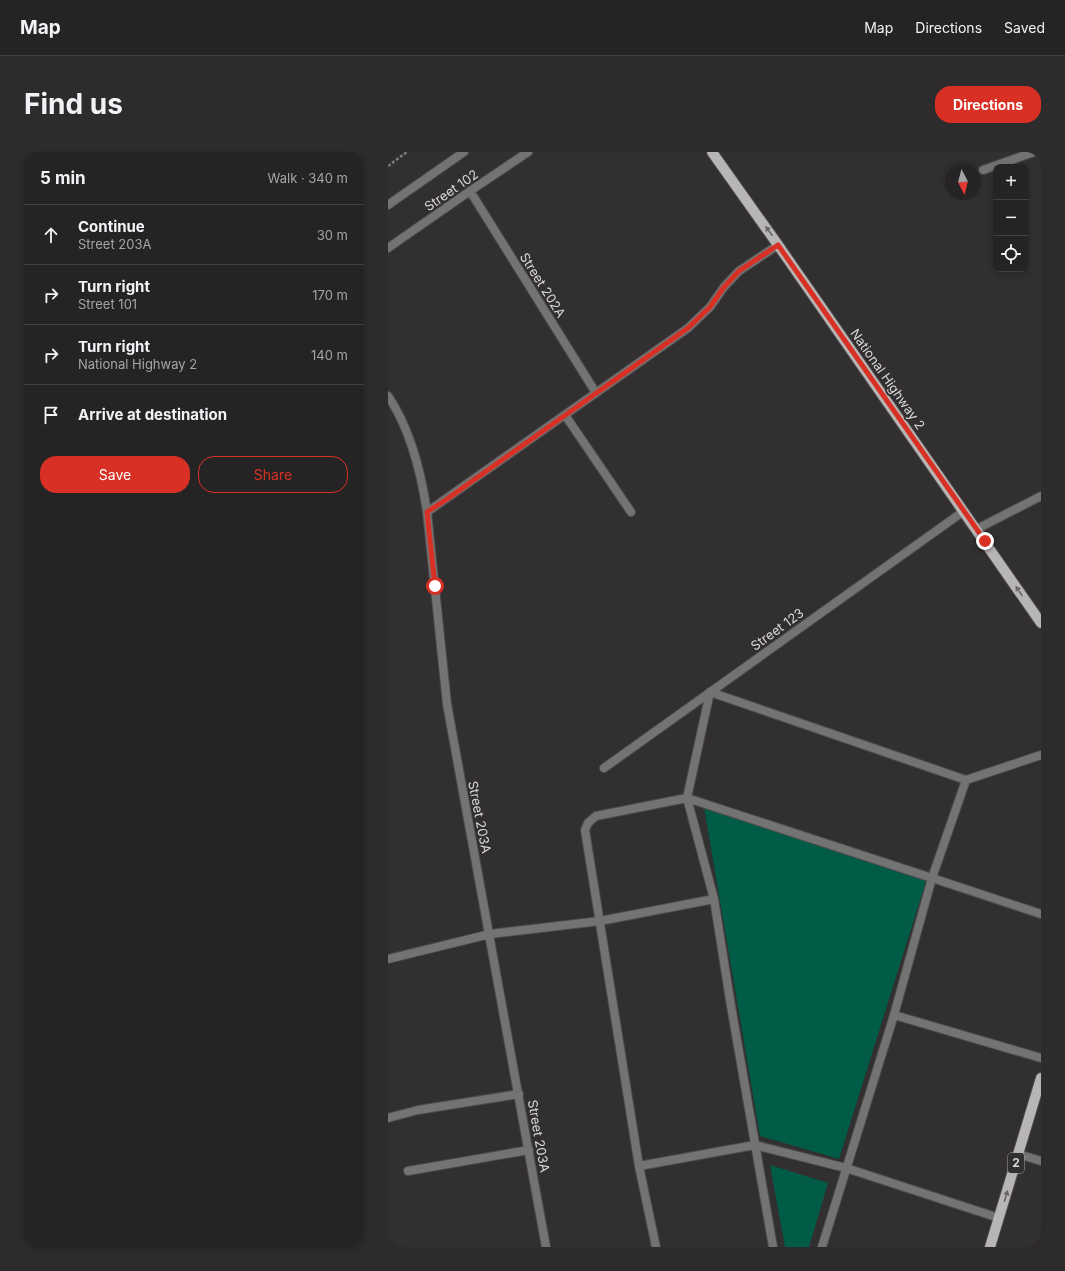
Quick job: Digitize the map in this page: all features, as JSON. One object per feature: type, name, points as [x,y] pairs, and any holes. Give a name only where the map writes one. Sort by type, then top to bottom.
[{"type":"main road","name":"National Highway 2","points":[[712,152],[977,529],[1041,623]]},
{"type":"main road","name":"2","points":[[990,1247],[1041,1078]]},
{"type":"street","points":[[388,205],[464,152]]},
{"type":"street","name":"Street 102","points":[[388,248],[528,152]]},
{"type":"street","points":[[982,170],[1034,152]]},
{"type":"street","name":"Street 202A","points":[[470,191],[596,393]]},
{"type":"street","points":[[427,512],[688,328],[710,307],[724,287],[739,271],[778,245]]},
{"type":"street","name":"Street 203A","points":[[388,396],[396,408],[413,449],[423,482],[447,704],[546,1247]]},
{"type":"street","points":[[565,415],[631,512]]},
{"type":"street","points":[[977,529],[1041,496]]},
{"type":"street","name":"Street 123","points":[[604,768],[964,511]]},
{"type":"street","points":[[773,1247],[730,1006],[714,899],[687,798],[710,692],[966,780],[1041,755]]},
{"type":"street","points":[[822,1247],[894,1015],[932,878],[966,780]]},
{"type":"street","points":[[656,1247],[639,1166],[585,830],[588,823],[596,816],[687,798],[1041,914]]},
{"type":"street","points":[[388,959],[490,934],[600,922],[714,899]]},
{"type":"street","points":[[894,1015],[1041,1058]]},
{"type":"street","points":[[388,1118],[418,1110],[519,1094]]},
{"type":"street","points":[[639,1166],[755,1146],[846,1168],[999,1218]]},
{"type":"street","points":[[408,1171],[529,1150]]},
{"type":"street","points":[[1018,1154],[1041,1161]]},
{"type":"path","points":[[388,166],[407,152]]},
{"type":"building","points":[[704,807],[927,878],[839,1159],[760,1136]]},
{"type":"building","points":[[770,1165],[828,1183],[809,1247],[785,1247]]},
{"type":"route","points":[[435,586],[427,512],[688,328],[710,307],[724,287],[739,271],[778,245],[985,541]]}]
